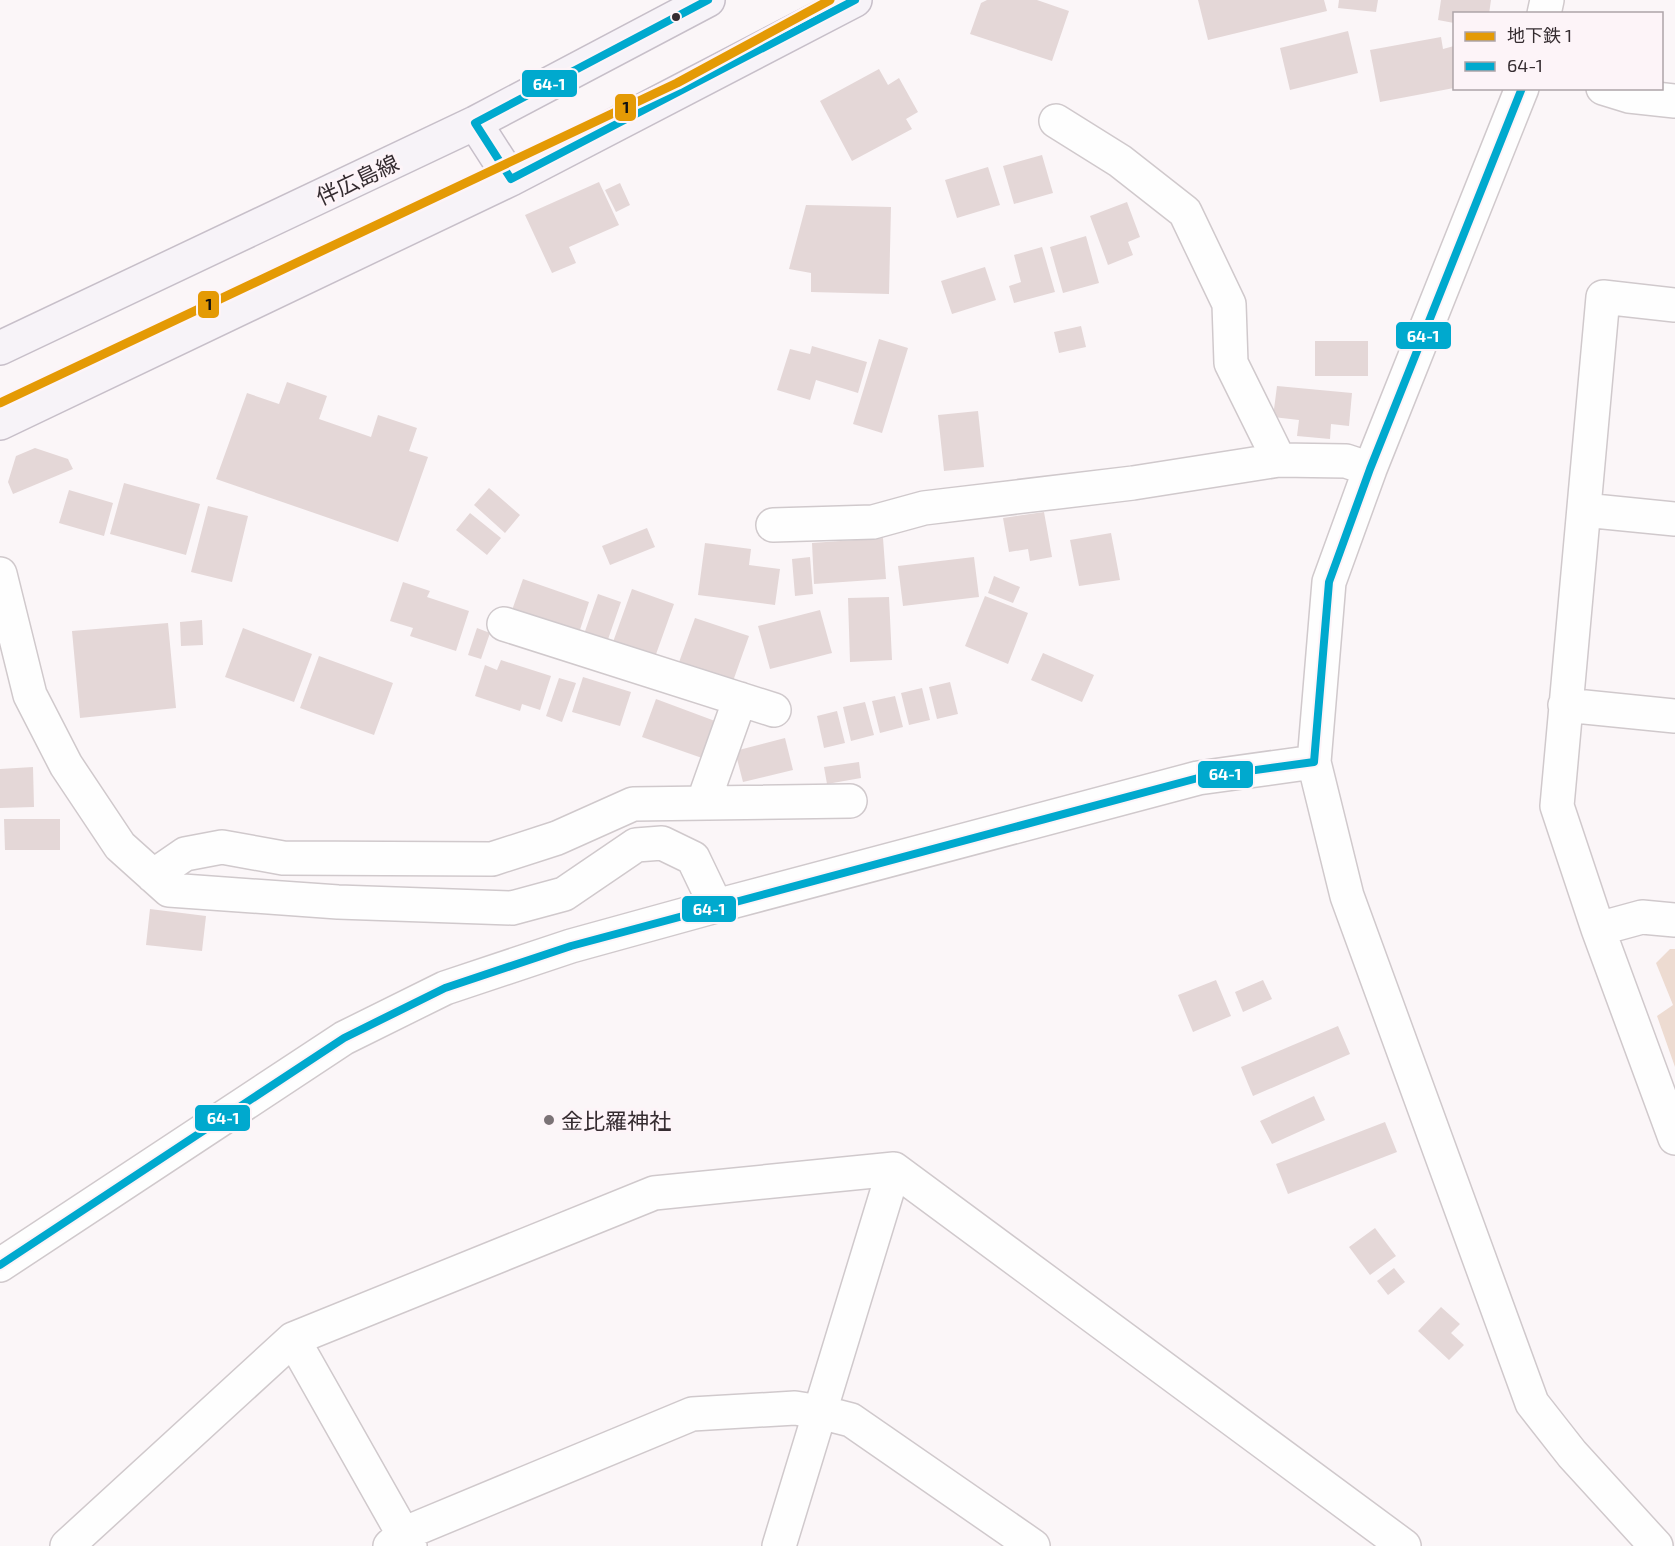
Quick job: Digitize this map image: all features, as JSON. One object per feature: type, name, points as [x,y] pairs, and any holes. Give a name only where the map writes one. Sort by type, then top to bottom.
[{"type":"main road","name":"伴広島線","points":[[0,348],[476,123],[708,0]]},
{"type":"main road","points":[[0,423],[511,179],[855,0]]},
{"type":"main road","points":[[476,123],[511,179]]},
{"type":"street","points":[[1521,90],[1370,469],[1329,582],[1314,762],[1347,896],[1532,1403],[1572,1454],[1656,1546]]},
{"type":"street","points":[[1610,90],[1629,96],[1675,101]]},
{"type":"street","points":[[1056,121],[1120,161],[1185,213],[1229,304],[1232,363],[1279,460]]},
{"type":"street","points":[[1675,305],[1603,297],[1557,806],[1598,929],[1675,1138]]},
{"type":"street","points":[[773,525],[873,522],[924,508],[1133,483],[1279,460],[1346,461],[1370,469]]},
{"type":"street","points":[[1584,510],[1675,519]]},
{"type":"street","points":[[0,574],[30,694],[66,765],[120,846],[169,890],[338,902],[512,908],[564,894],[636,845],[662,843],[693,858],[716,906]]},
{"type":"street","points":[[504,624],[774,710]]},
{"type":"street","points":[[704,803],[740,699]]},
{"type":"street","points":[[1565,705],[1675,716]]},
{"type":"street","points":[[0,1265],[354,1033],[445,988],[571,946],[1198,778],[1314,762]]},
{"type":"street","points":[[153,876],[185,854],[222,847],[284,858],[492,859],[557,838],[633,804],[850,801]]},
{"type":"street","points":[[1598,929],[1642,917],[1675,920]]},
{"type":"street","points":[[779,1546],[894,1169]]},
{"type":"street","points":[[67,1546],[293,1339],[654,1193],[894,1169],[1404,1546]]},
{"type":"street","points":[[293,1339],[401,1542],[692,1414],[795,1408],[851,1420],[1033,1546]]},
{"type":"shaded area","points":[[1670,949],[1675,949],[1675,1067],[1657,1016],[1673,1005],[1656,963]]},
{"type":"building","points":[[987,0],[1037,0],[1069,11],[1052,61],[970,34],[981,3]]},
{"type":"building","points":[[1198,0],[1324,0],[1327,11],[1208,40]]},
{"type":"building","points":[[1339,0],[1378,0],[1376,12],[1338,8]]},
{"type":"building","points":[[1441,0],[1491,0],[1489,12],[1453,12],[1453,23],[1438,20]]},
{"type":"building","points":[[1348,31],[1358,73],[1290,90],[1280,48]]},
{"type":"building","points":[[1441,37],[1443,49],[1453,46],[1453,88],[1380,102],[1370,50]]},
{"type":"building","points":[[879,69],[888,85],[899,78],[918,112],[906,119],[912,129],[852,161],[820,101]]},
{"type":"building","points":[[1042,155],[1053,193],[1014,204],[1003,166]]},
{"type":"building","points":[[988,167],[1000,205],[957,218],[945,180]]},
{"type":"building","points":[[599,182],[619,225],[569,247],[576,263],[552,273],[525,215]]},
{"type":"building","points":[[620,183],[630,205],[616,212],[605,190]]},
{"type":"building","points":[[1127,202],[1140,237],[1128,242],[1133,255],[1108,265],[1090,216]]},
{"type":"building","points":[[806,205],[891,207],[889,294],[811,292],[811,273],[789,269]]},
{"type":"building","points":[[1086,236],[1099,283],[1063,293],[1050,247]]},
{"type":"building","points":[[1042,247],[1055,292],[1014,303],[1009,286],[1021,282],[1014,255]]},
{"type":"building","points":[[985,267],[996,300],[952,314],[941,281]]},
{"type":"building","points":[[1081,326],[1086,347],[1059,353],[1054,332]]},
{"type":"building","points":[[879,339],[908,348],[882,433],[853,424]]},
{"type":"building","points":[[1315,341],[1368,341],[1368,376],[1315,376]]},
{"type":"building","points":[[812,346],[867,362],[858,393],[816,380],[810,400],[777,390],[790,349],[810,354]]},
{"type":"building","points":[[287,382],[327,396],[319,419],[371,437],[378,415],[417,428],[409,451],[428,457],[398,542],[216,479],[247,393],[279,404]]},
{"type":"building","points":[[1277,386],[1352,393],[1349,426],[1331,424],[1330,439],[1297,436],[1299,420],[1273,417]]},
{"type":"building","points":[[978,411],[984,467],[944,471],[938,415]]},
{"type":"building","points":[[35,448],[68,459],[73,469],[13,494],[8,482],[16,456]]},
{"type":"building","points":[[124,483],[200,504],[186,555],[110,534]]},
{"type":"building","points":[[489,488],[520,515],[505,533],[474,505]]},
{"type":"building","points":[[69,490],[113,503],[104,536],[59,523]]},
{"type":"building","points":[[208,506],[248,516],[232,582],[191,572]]},
{"type":"building","points":[[1044,512],[1052,557],[1030,561],[1028,549],[1009,552],[1003,518]]},
{"type":"building","points":[[470,513],[501,538],[487,555],[456,530]]},
{"type":"building","points":[[647,528],[655,547],[610,565],[602,546]]},
{"type":"building","points":[[1111,533],[1120,580],[1079,586],[1070,540]]},
{"type":"building","points":[[883,538],[886,579],[814,584],[812,543]]},
{"type":"building","points":[[705,543],[751,549],[749,565],[780,569],[775,605],[698,595]]},
{"type":"building","points":[[810,557],[813,594],[795,596],[792,559]]},
{"type":"building","points":[[974,557],[979,597],[903,606],[898,566]]},
{"type":"building","points":[[994,576],[1020,587],[1013,603],[988,593]]},
{"type":"building","points":[[523,579],[589,602],[578,636],[511,613]]},
{"type":"building","points":[[403,582],[430,591],[427,597],[469,611],[456,651],[410,636],[413,628],[390,621]]},
{"type":"building","points":[[632,589],[674,604],[655,657],[613,642]]},
{"type":"building","points":[[598,594],[621,602],[606,645],[583,637]]},
{"type":"building","points":[[985,596],[1028,613],[1008,664],[965,646]]},
{"type":"building","points":[[889,597],[892,660],[850,662],[848,598]]},
{"type":"building","points":[[820,610],[832,653],[770,669],[758,626]]},
{"type":"building","points":[[695,618],[749,636],[732,684],[678,665]]},
{"type":"building","points":[[202,620],[203,645],[181,646],[180,622]]},
{"type":"building","points":[[168,623],[176,708],[80,718],[72,631]]},
{"type":"building","points":[[243,628],[312,654],[294,702],[225,677]]},
{"type":"building","points":[[477,628],[490,633],[481,659],[468,655]]},
{"type":"building","points":[[1043,653],[1094,675],[1082,702],[1031,680]]},
{"type":"building","points":[[319,656],[393,683],[374,735],[300,708]]},
{"type":"building","points":[[501,660],[551,676],[540,710],[522,704],[520,711],[475,696],[485,665],[497,670]]},
{"type":"building","points":[[583,677],[631,692],[620,726],[572,712]]},
{"type":"building","points":[[559,678],[576,683],[562,722],[546,716]]},
{"type":"building","points":[[950,682],[958,714],[937,719],[929,687]]},
{"type":"building","points":[[922,688],[930,720],[909,725],[901,693]]},
{"type":"building","points":[[895,696],[903,727],[880,733],[872,701]]},
{"type":"building","points":[[656,699],[715,721],[702,758],[642,737]]},
{"type":"building","points":[[865,702],[874,735],[851,741],[843,707]]},
{"type":"building","points":[[837,711],[845,743],[824,748],[817,716]]},
{"type":"building","points":[[785,738],[793,770],[743,782],[735,751]]},
{"type":"building","points":[[859,762],[861,778],[827,784],[824,767]]},
{"type":"building","points":[[33,767],[34,807],[0,808],[0,769]]},
{"type":"building","points":[[4,819],[60,819],[60,850],[5,850]]},
{"type":"building","points":[[150,909],[206,916],[202,951],[146,945]]},
{"type":"building","points":[[1216,980],[1231,1016],[1193,1032],[1178,995]]},
{"type":"building","points":[[1263,980],[1272,999],[1243,1012],[1235,992]]},
{"type":"building","points":[[1338,1026],[1350,1054],[1253,1096],[1241,1067]]},
{"type":"building","points":[[1314,1096],[1325,1120],[1272,1144],[1260,1121]]},
{"type":"building","points":[[1385,1122],[1397,1152],[1288,1194],[1276,1164]]},
{"type":"building","points":[[1375,1228],[1396,1256],[1370,1275],[1349,1247]]},
{"type":"building","points":[[1394,1268],[1405,1282],[1388,1295],[1377,1281]]},
{"type":"building","points":[[1441,1307],[1460,1324],[1451,1333],[1464,1345],[1449,1360],[1418,1331]]},
{"type":"metro line","name":"1","points":[[0,403],[677,83],[830,0]]},
{"type":"transit line","name":"64-1","points":[[708,0],[475,123],[511,179],[855,0]]},
{"type":"transit line","name":"64-1","points":[[0,1265],[344,1038],[445,988],[571,946],[1198,778],[1314,762],[1329,582],[1370,469],[1521,90]]},
{"type":"place","name":"金比羅神社","points":[[549,1120]]}]
